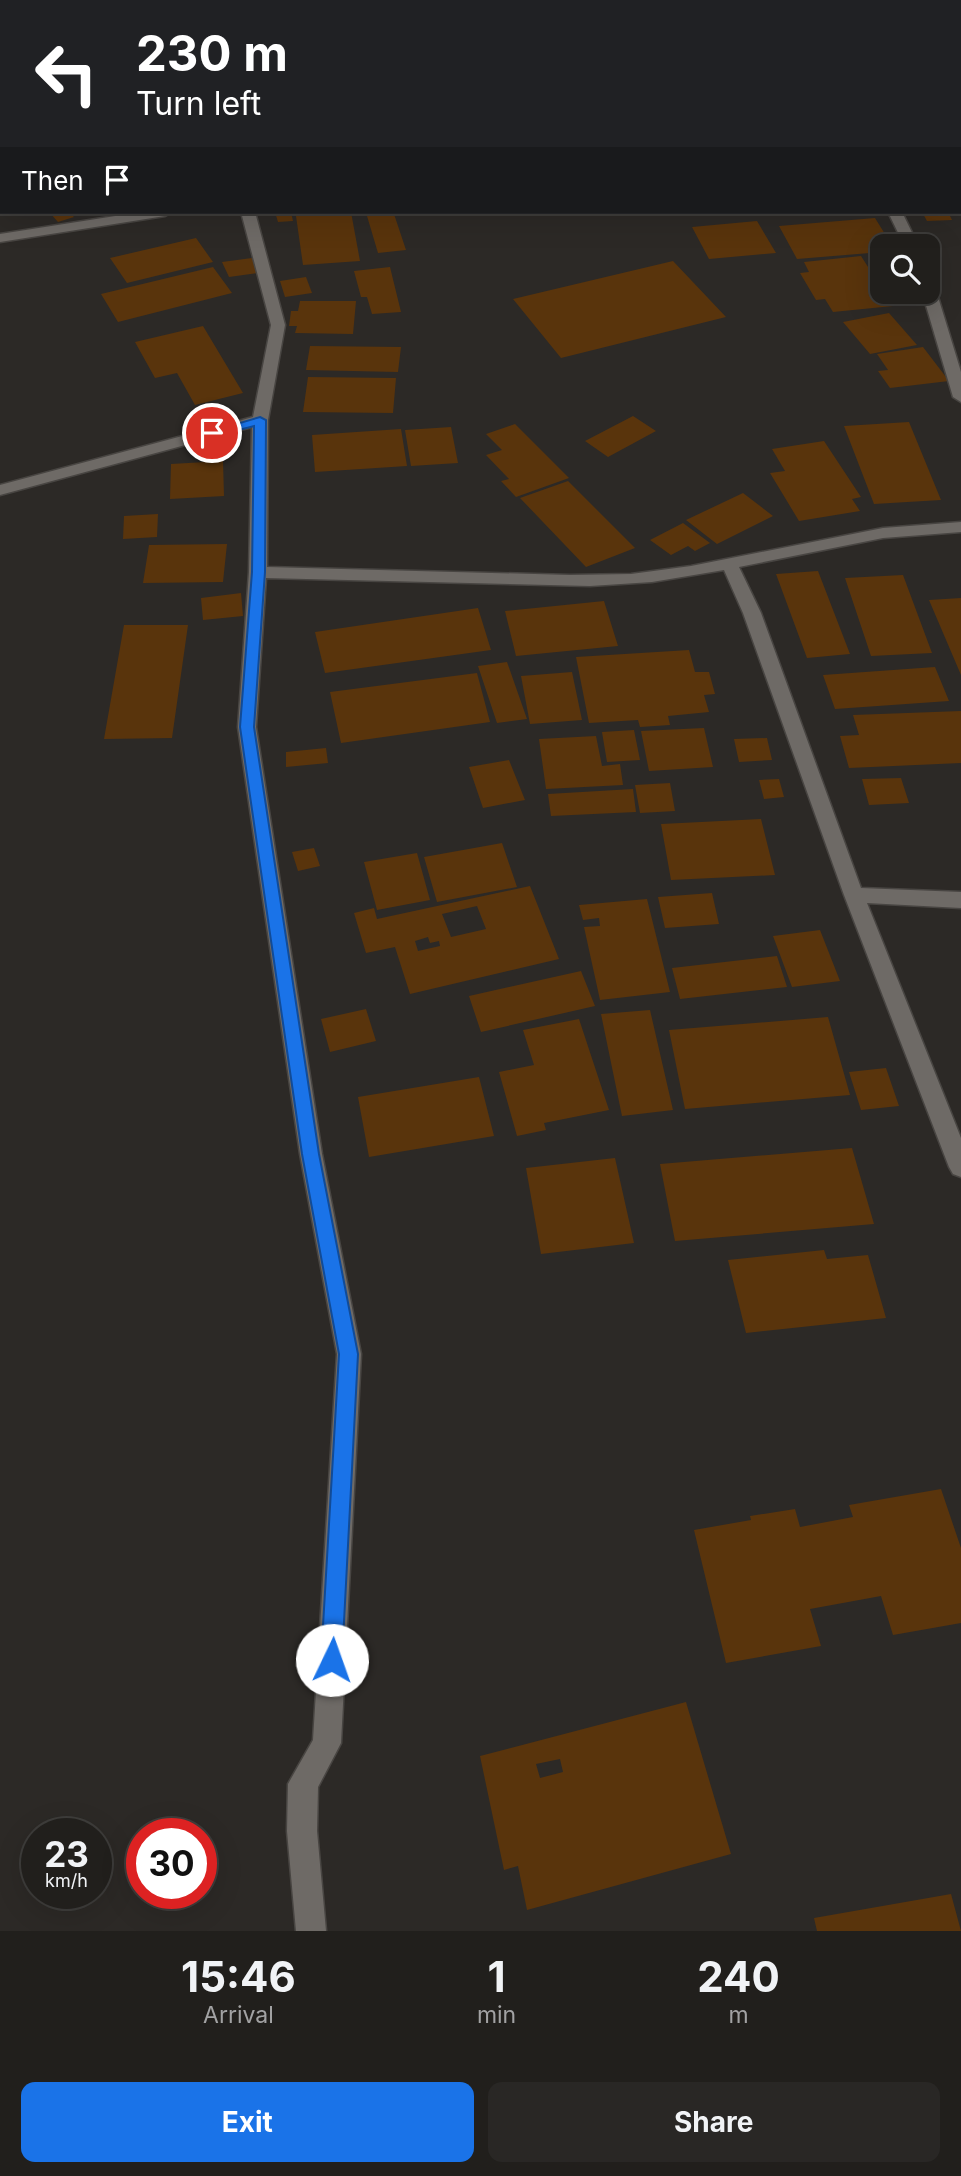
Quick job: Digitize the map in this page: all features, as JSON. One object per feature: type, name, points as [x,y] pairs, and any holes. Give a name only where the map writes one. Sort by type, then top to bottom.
[{"type":"street","points":[[0,238],[152,214]]},
{"type":"street","points":[[249,214],[278,325],[260,420],[258,572],[247,727],[311,1154],[349,1354],[327,1743],[303,1784],[302,1831],[311,1931]]},
{"type":"street","points":[[896,214],[906,234]]},
{"type":"street","points":[[933,304],[961,397]]},
{"type":"street","points":[[0,490],[260,420]]},
{"type":"street","points":[[258,572],[591,581],[650,577],[730,565],[831,541],[926,527],[961,527]]},
{"type":"street","points":[[730,565],[752,613],[854,895],[961,1167]]},
{"type":"street","points":[[854,895],[961,900]]},
{"type":"building","points":[[51,214],[71,214],[74,217],[58,222]]},
{"type":"building","points":[[276,214],[291,214],[293,221],[278,222]]},
{"type":"building","points":[[351,214],[360,261],[303,265],[296,216]]},
{"type":"building","points":[[394,214],[406,250],[378,253],[367,216]]},
{"type":"building","points":[[923,214],[949,214],[952,220],[927,221]]},
{"type":"building","points":[[875,218],[885,234],[870,234],[870,253],[797,259],[779,226]]},
{"type":"building","points":[[757,221],[776,253],[709,259],[692,227]]},
{"type":"building","points":[[196,238],[213,262],[127,283],[110,258]]},
{"type":"building","points":[[861,256],[870,270],[870,304],[893,306],[833,312],[825,299],[816,300],[800,273],[809,272],[804,262]]},
{"type":"building","points":[[252,258],[258,273],[229,277],[222,262]]},
{"type":"building","points":[[673,261],[726,317],[561,358],[513,299]]},
{"type":"building","points":[[213,267],[232,293],[118,322],[101,294]]},
{"type":"building","points":[[390,267],[401,312],[372,314],[367,297],[361,297],[354,271]]},
{"type":"building","points":[[306,277],[312,293],[285,297],[280,281]]},
{"type":"building","points":[[300,301],[356,301],[353,334],[295,333],[297,326],[289,326],[291,311],[298,311]]},
{"type":"building","points":[[889,313],[917,345],[870,354],[843,322]]},
{"type":"building","points":[[203,326],[243,393],[195,405],[177,373],[155,378],[135,342]]},
{"type":"building","points":[[310,346],[401,347],[398,372],[306,370]]},
{"type":"building","points":[[923,347],[949,381],[890,388],[878,371],[888,370],[877,354]]},
{"type":"building","points":[[308,377],[396,378],[393,413],[303,412]]},
{"type":"building","points":[[633,416],[656,431],[608,457],[585,441]]},
{"type":"building","points":[[909,422],[941,500],[874,504],[844,426]]},
{"type":"building","points":[[515,424],[569,478],[516,497],[501,481],[509,479],[486,455],[502,450],[486,434]]},
{"type":"building","points":[[451,427],[458,463],[411,466],[405,430]]},
{"type":"building","points":[[401,429],[407,466],[315,472],[312,435]]},
{"type":"building","points":[[824,441],[861,497],[852,499],[860,511],[799,521],[770,473],[785,471],[772,449]]},
{"type":"building","points":[[223,461],[224,496],[170,499],[171,464]]},
{"type":"building","points":[[568,481],[635,548],[586,567],[520,498]]},
{"type":"building","points":[[743,493],[773,516],[717,544],[686,520]]},
{"type":"building","points":[[158,514],[157,537],[123,539],[124,516]]},
{"type":"building","points":[[683,523],[710,543],[695,551],[688,546],[671,555],[650,540]]},
{"type":"building","points":[[227,544],[223,582],[143,583],[149,545]]},
{"type":"building","points":[[818,571],[850,654],[807,658],[776,574]]},
{"type":"building","points":[[903,575],[932,653],[871,656],[845,578]]},
{"type":"building","points":[[241,593],[243,616],[203,620],[201,598]]},
{"type":"building","points":[[961,598],[961,675],[929,600]]},
{"type":"building","points":[[604,601],[618,646],[516,656],[505,611]]},
{"type":"building","points":[[478,608],[491,650],[325,673],[315,632]]},
{"type":"building","points":[[124,625],[188,625],[172,738],[104,739]]},
{"type":"building","points":[[689,650],[695,672],[709,672],[715,694],[704,695],[709,712],[668,716],[670,725],[640,727],[638,720],[589,723],[576,657]]},
{"type":"building","points":[[507,662],[527,719],[497,723],[478,666]]},
{"type":"building","points":[[935,667],[949,701],[835,709],[823,675]]},
{"type":"building","points":[[572,672],[582,720],[530,724],[521,676]]},
{"type":"building","points":[[477,673],[490,722],[341,743],[330,692]]},
{"type":"building","points":[[961,711],[961,763],[849,768],[840,736],[859,735],[853,715]]},
{"type":"building","points":[[704,728],[713,767],[649,771],[641,731]]},
{"type":"building","points":[[634,730],[640,760],[607,762],[602,732]]},
{"type":"building","points":[[596,736],[602,766],[620,764],[623,785],[546,789],[539,739]]},
{"type":"building","points":[[767,738],[772,760],[739,762],[734,739]]},
{"type":"building","points":[[326,748],[328,763],[286,767],[286,752]]},
{"type":"building","points":[[509,760],[525,800],[483,808],[469,767]]},
{"type":"building","points":[[901,778],[909,803],[869,805],[862,779]]},
{"type":"building","points":[[779,779],[784,797],[764,799],[759,780]]},
{"type":"building","points":[[670,783],[675,811],[640,813],[635,785]]},
{"type":"building","points":[[633,789],[636,812],[551,816],[548,794]]},
{"type":"building","points":[[761,819],[775,875],[671,880],[661,824]]},
{"type":"building","points":[[502,843],[517,887],[437,902],[424,857]]},
{"type":"building","points":[[314,848],[320,866],[298,871],[292,852]]},
{"type":"building","points":[[417,853],[430,900],[377,910],[364,862]]},
{"type":"building","points":[[530,886],[559,959],[410,994],[395,947],[366,953],[354,913],[374,908],[377,919]],"holes":[[[477,906],[486,929],[451,937],[442,914]],[[428,937],[430,943],[439,941],[440,946],[418,951],[415,941]]]},
{"type":"building","points":[[712,893],[719,924],[665,928],[658,897]]},
{"type":"building","points":[[647,899],[670,992],[600,1000],[584,927],[600,926],[599,918],[583,920],[579,905]]},
{"type":"building","points":[[820,930],[840,981],[792,987],[773,936]]},
{"type":"building","points":[[777,956],[787,987],[680,999],[672,968]]},
{"type":"building","points":[[581,971],[595,1006],[481,1032],[469,996]]},
{"type":"building","points":[[366,1009],[376,1041],[330,1052],[321,1019]]},
{"type":"building","points":[[650,1010],[673,1110],[622,1116],[601,1014]]},
{"type":"building","points":[[828,1017],[850,1095],[685,1109],[669,1030]]},
{"type":"building","points":[[579,1019],[609,1110],[544,1123],[546,1130],[517,1136],[499,1072],[534,1065],[523,1030]]},
{"type":"building","points":[[886,1068],[899,1106],[861,1110],[849,1072]]},
{"type":"building","points":[[479,1077],[494,1136],[369,1157],[358,1097]]},
{"type":"building","points":[[852,1148],[874,1224],[675,1241],[660,1164]]},
{"type":"building","points":[[615,1158],[634,1243],[541,1254],[526,1168]]},
{"type":"building","points":[[824,1250],[827,1259],[868,1255],[886,1318],[746,1333],[728,1260]]},
{"type":"building","points":[[941,1489],[961,1548],[961,1623],[893,1635],[881,1596],[810,1609],[821,1646],[726,1663],[694,1530],[751,1520],[750,1516],[795,1509],[800,1527],[853,1517],[849,1505]]},
{"type":"building","points":[[686,1702],[731,1854],[527,1910],[518,1866],[504,1870],[480,1756]],"holes":[[[560,1759],[563,1772],[540,1778],[536,1764]]]},
{"type":"building","points":[[951,1894],[961,1931],[817,1931],[814,1918]]},
{"type":"route","points":[[212,433],[260,420],[258,572],[247,727],[311,1154],[349,1354],[332,1660]]}]
